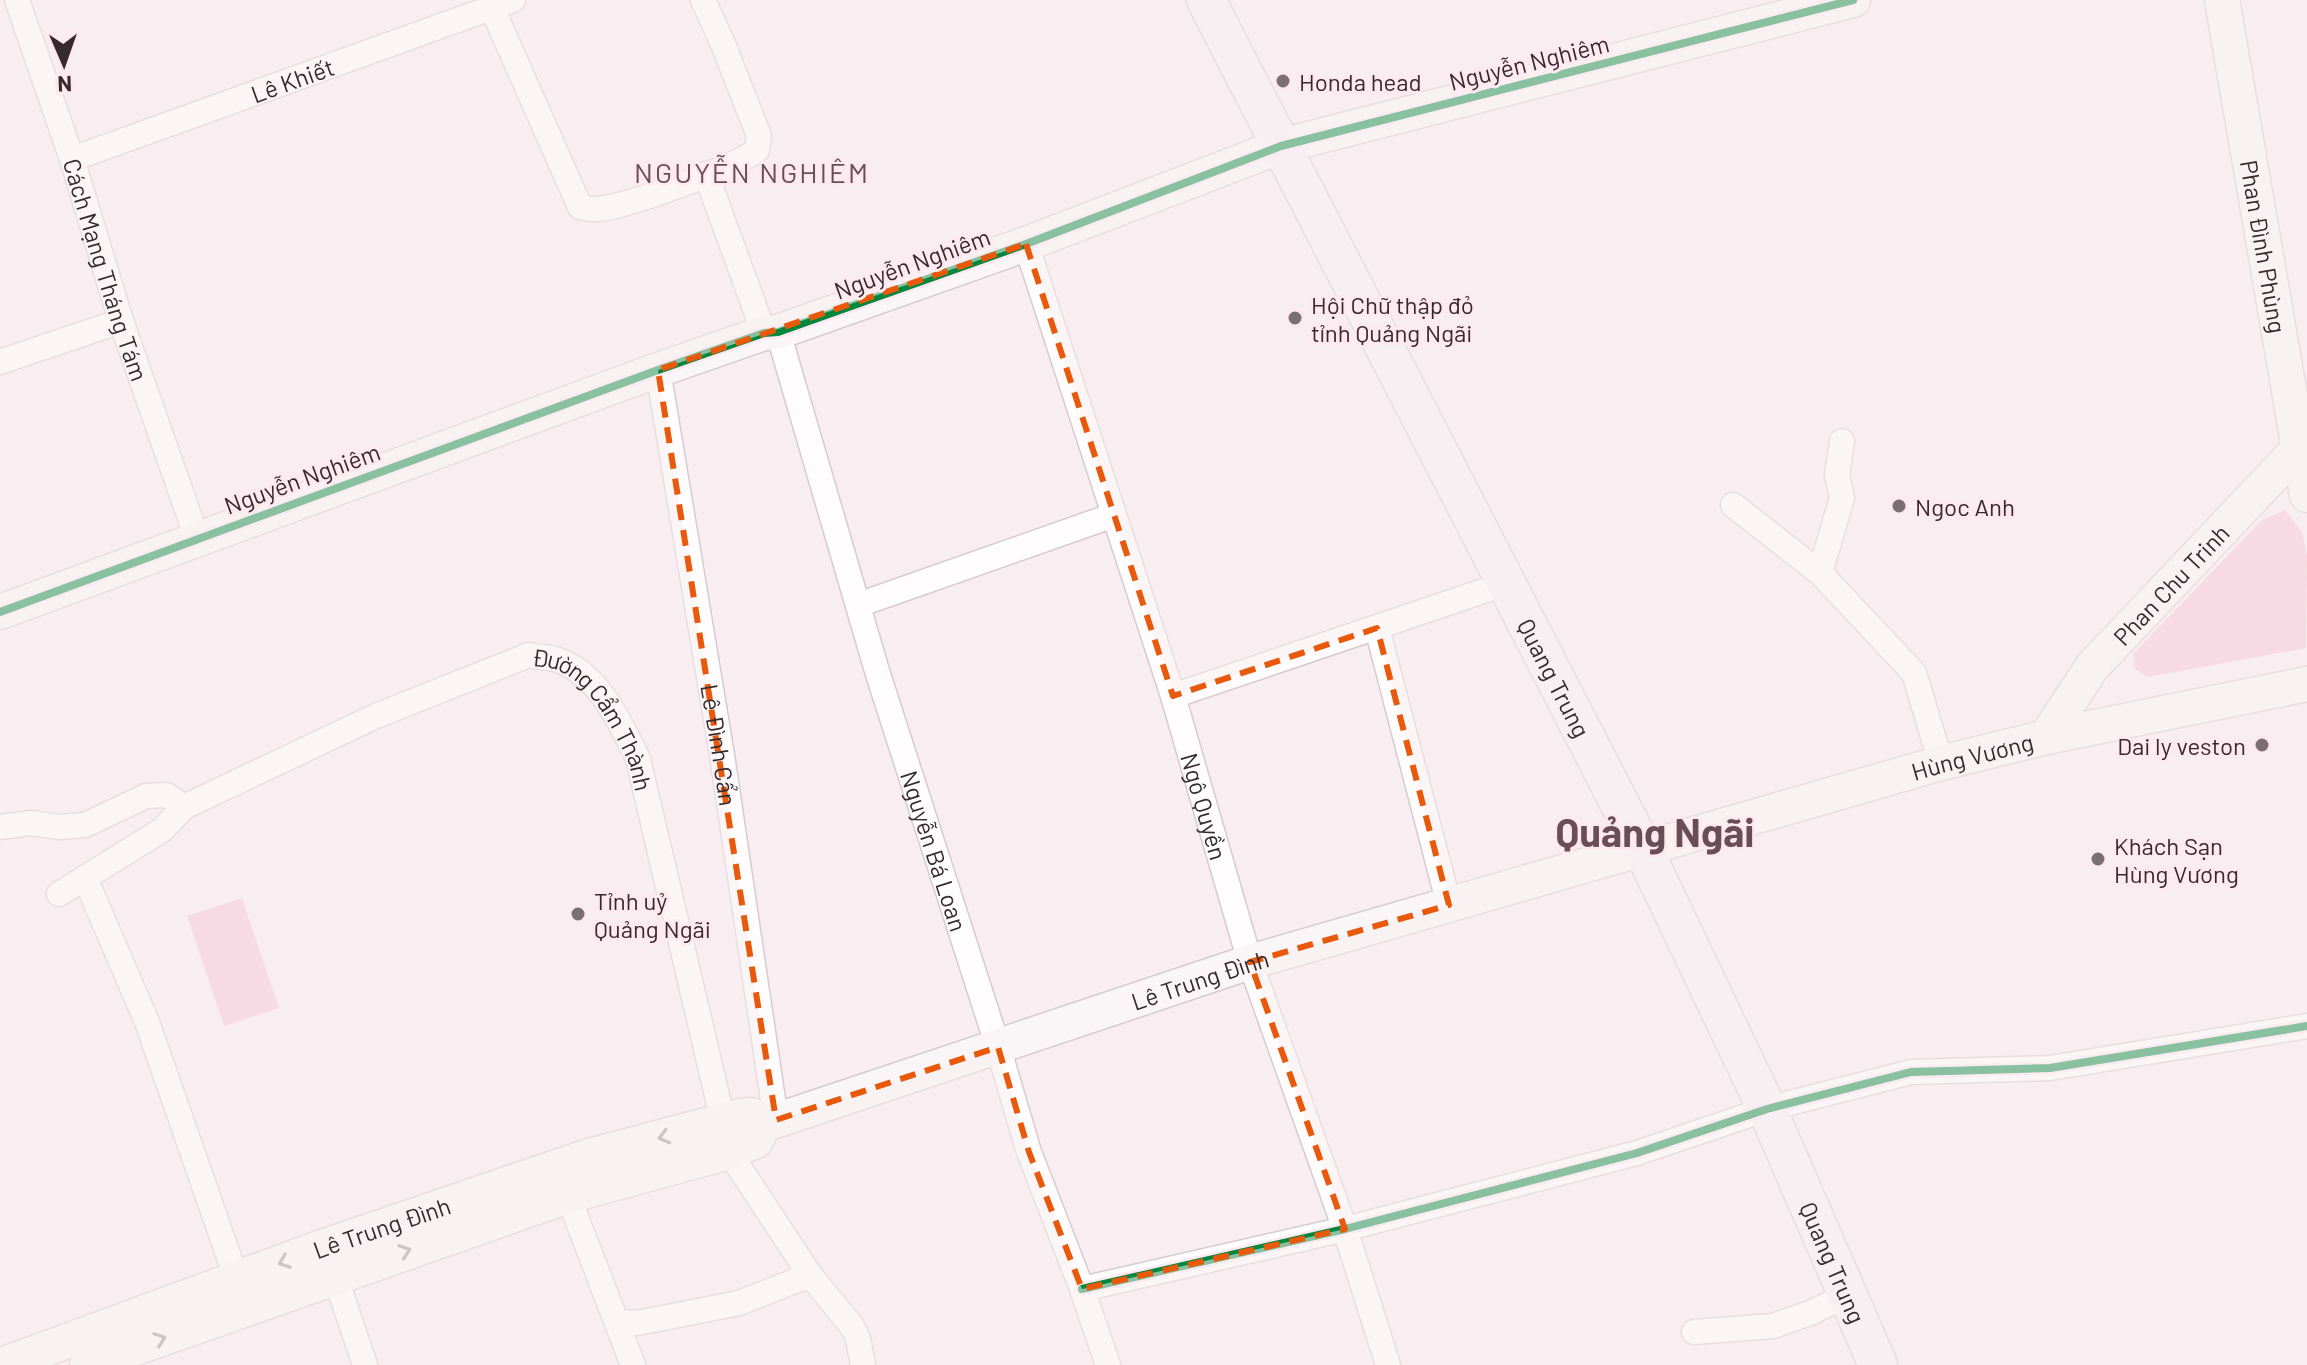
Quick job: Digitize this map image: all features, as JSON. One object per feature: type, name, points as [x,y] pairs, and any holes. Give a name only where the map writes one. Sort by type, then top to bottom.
[{"type":"main road","name":"Quang Trung","points":[[1206,0],[1643,849],[1767,1109],[1878,1365]]},
{"type":"street","name":"Cách Mạng Tháng Tám","points":[[17,0],[72,159],[121,321],[197,538]]},
{"type":"street","points":[[502,4],[580,207],[596,210],[706,174],[752,154],[760,144],[723,44],[703,0]]},
{"type":"street","name":"Nguyễn Nghiêm","points":[[0,612],[658,370],[1026,244],[1281,146],[1853,0]]},
{"type":"street","name":"Phan Đình Phùng","points":[[2222,0],[2303,444],[2307,495]]},
{"type":"street","name":"Lê Khiết","points":[[72,159],[502,4]]},
{"type":"street","name":"Nguyễn Bá Loan","points":[[706,174],[771,332],[1029,1152],[1108,1365]]},
{"type":"street","name":"Ngô Quyền","points":[[1026,244],[1173,696],[1250,962],[1345,1229],[1388,1365]]},
{"type":"street","points":[[0,362],[121,321]]},
{"type":"street","name":"Lê Đình Cẩn","points":[[658,370],[722,755],[770,1123]]},
{"type":"street","points":[[1820,573],[1842,498],[1837,475],[1842,441]]},
{"type":"street","name":"Phan Chu Trinh","points":[[2046,737],[2092,667],[2303,444]]},
{"type":"street","points":[[1733,505],[1820,573],[1914,673],[1941,763]]},
{"type":"street","points":[[858,605],[1114,515]]},
{"type":"street","points":[[1173,696],[1507,583]]},
{"type":"street","points":[[1377,628],[1449,905]]},
{"type":"street","name":"Đường Cẩm Thành","points":[[59,894],[162,830],[184,807],[376,716],[529,655],[556,659],[582,674],[614,711],[638,759],[726,1136],[810,1275],[852,1326],[863,1365]]},
{"type":"street","name":"Hùng Vương","points":[[1643,849],[1941,763],[2046,737],[2307,684]]},
{"type":"street","points":[[0,827],[31,823],[59,827],[85,825],[146,796],[167,795],[184,807]]},
{"type":"street","name":"Lê Trung Đình","points":[[2,1365],[237,1280],[328,1261],[726,1136],[756,1141],[770,1123],[1250,962],[1643,849]]},
{"type":"street","points":[[85,878],[147,1022],[237,1280]]},
{"type":"street","points":[[1082,1289],[1345,1229],[1637,1153],[1767,1109],[1911,1072],[2050,1068],[2307,1026]]},
{"type":"street","points":[[584,1180],[618,1322],[633,1365]]},
{"type":"street","points":[[328,1261],[365,1365]]},
{"type":"street","name":"Lê Trung Đình","points":[[87,1365],[328,1261]]},
{"type":"street","points":[[618,1322],[637,1323],[739,1303],[810,1275]]},
{"type":"street","points":[[1694,1332],[1773,1326],[1848,1295]]},
{"type":"highlighted area","points":[[1026,244],[1173,696],[1377,628],[1449,905],[1250,962],[1345,1229],[1082,1289],[1029,1152],[998,1047],[776,1120],[658,370]]},
{"type":"shaded area","points":[[2285,510],[2302,532],[2307,556],[2306,648],[2148,677],[2135,669],[2133,654],[2262,520]]},
{"type":"shaded area","points":[[242,898],[279,1008],[224,1026],[187,916]]},
{"type":"cycle path","points":[[0,612],[658,370],[764,333],[778,332],[1026,244],[1281,146],[1853,0]]},
{"type":"cycle path","points":[[1082,1289],[1345,1229],[1637,1153],[1767,1109],[1911,1072],[2050,1068],[2307,1026]]},
{"type":"place","name":"Honda head","points":[[1283,81]]},
{"type":"place","name":"Hội Chữ thập đỏ tỉnh Quảng Ngãi","points":[[1295,318]]},
{"type":"place","name":"Ngoc Anh","points":[[1899,506]]},
{"type":"place","name":"Dai ly veston","points":[[2262,745]]},
{"type":"place","name":"Khách Sạn Hùng Vương","points":[[2098,859]]},
{"type":"place","name":"Tỉnh uỷ Quảng Ngãi","points":[[578,914]]},
{"type":"district","name":"NGUYỄN NGHIÊM","points":[[752,172]]},
{"type":"district","name":"Quảng Ngãi","points":[[1655,831]]}]
